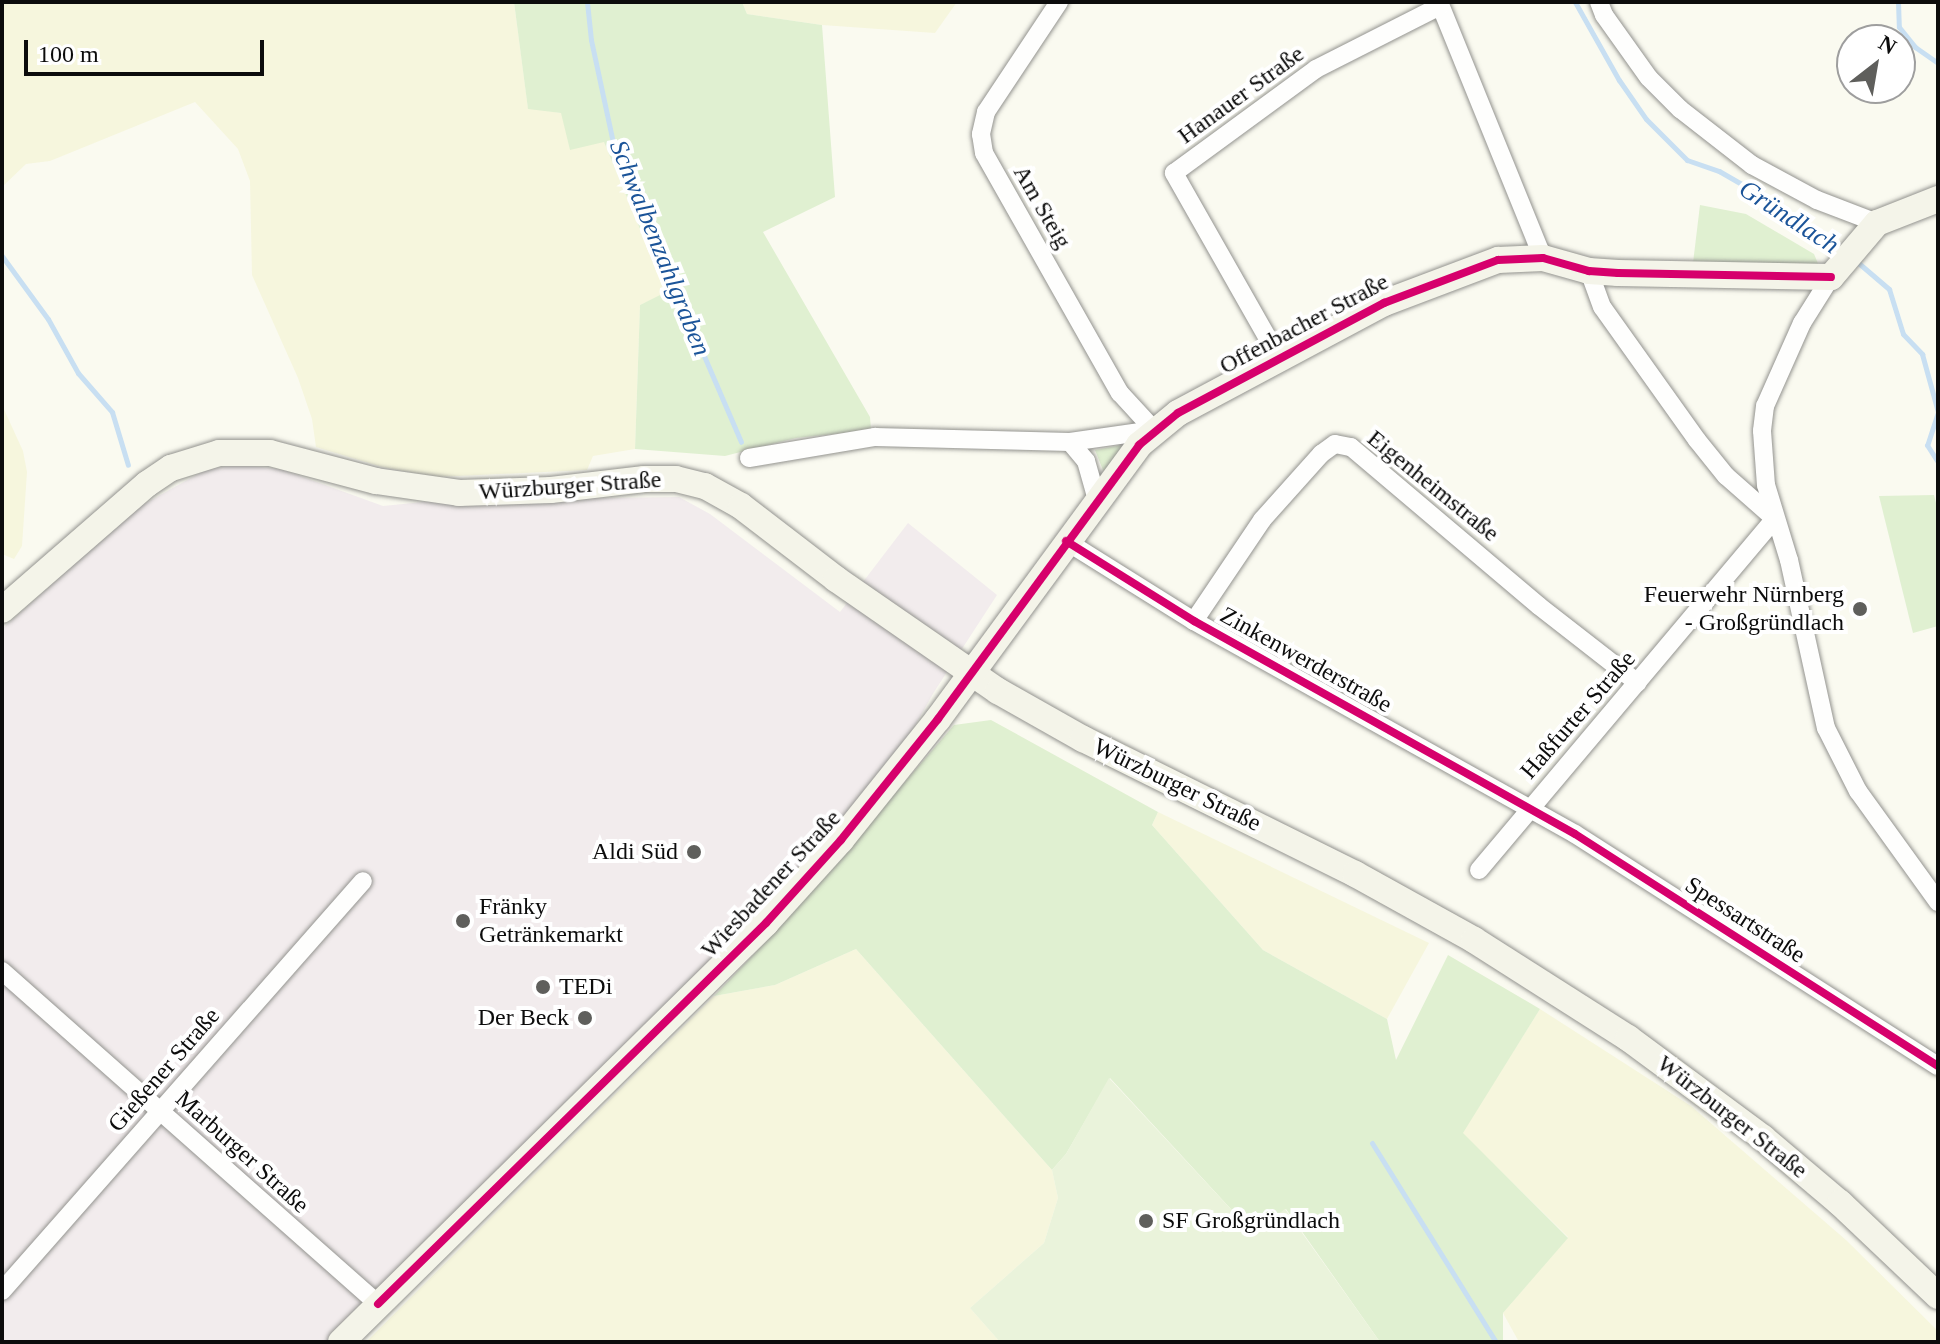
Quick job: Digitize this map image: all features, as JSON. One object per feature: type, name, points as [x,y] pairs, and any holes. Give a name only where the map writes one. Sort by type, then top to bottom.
[{"type":"main road","points":[[1834,273],[1871,228],[1938,199]]},
{"type":"main road","name":"Offenbacher Straße","points":[[1147,438],[1178,413],[1279,358],[1427,284],[1498,260],[1543,258],[1589,271],[1834,273]]},
{"type":"main road","name":"Wiesbadener Straße","points":[[341,1342],[766,923],[850,830],[938,719],[1066,541],[1147,438]]},
{"type":"main road","name":"Würzburger Straße","points":[[2,610],[120,506],[171,468],[195,459],[231,452],[270,453],[419,490],[459,493],[551,490],[644,479],[676,479],[705,486],[741,506],[836,579],[970,672],[1083,739],[1355,874],[1474,940],[1562,994],[1654,1056],[1763,1138],[1840,1203],[1938,1296]]},
{"type":"street","name":"Am Steig","points":[[1059,2],[990,103],[982,126],[984,153],[1147,438]]},
{"type":"street","points":[[1599,2],[1604,15],[1649,78],[1680,109],[1752,165],[1871,228]]},
{"type":"street","points":[[1439,4],[1543,258]]},
{"type":"street","name":"Hanauer Straße","points":[[1279,358],[1174,173],[1306,76],[1439,4]]},
{"type":"street","points":[[1589,271],[1602,307],[1697,440],[1747,497],[1775,519]]},
{"type":"street","points":[[1834,273],[1802,323],[1765,406],[1762,431],[1766,485],[1789,560],[1826,728],[1858,791],[1938,902]]},
{"type":"street","name":"Offenbacher Straße","points":[[749,458],[875,437],[1070,442],[1147,438]]},
{"type":"street","points":[[1070,442],[1086,461],[1097,500]]},
{"type":"street","name":"Eigenheimstraße","points":[[1194,621],[1262,520],[1321,454],[1335,444],[1351,447],[1539,606],[1638,683]]},
{"type":"street","points":[[1747,497],[1759,494],[1766,485]]},
{"type":"street","name":"Haßfurter Straße","points":[[1479,870],[1775,519]]},
{"type":"street","name":"Zinkenwerderstraße","points":[[1066,541],[1194,621],[1530,808]]},
{"type":"street","name":"Spessartstraße","points":[[1530,808],[1938,1066]]},
{"type":"street","name":"Gießener Straße","points":[[2,1291],[363,881]]},
{"type":"street","name":"Marburger Straße","points":[[2,971],[378,1304]]},
{"type":"shaded area","points":[[237,465],[281,469],[383,506],[443,500],[679,497],[710,514],[840,612],[908,523],[997,595],[934,692],[898,756],[761,917],[328,1342],[2,1342],[2,629],[137,508],[207,469]]},
{"type":"green space","points":[[2,2],[514,2],[528,108],[561,113],[604,141],[666,293],[640,305],[635,449],[593,456],[587,470],[437,477],[382,467],[316,447],[312,419],[298,378],[252,275],[250,181],[238,149],[195,102],[50,161],[26,164],[2,187]]},
{"type":"green space","points":[[514,2],[742,2],[747,14],[822,25],[835,197],[763,232],[870,417],[871,430],[796,438],[725,456],[635,449],[640,305],[666,292],[604,142],[570,150],[561,113],[528,109]]},
{"type":"green space","points":[[742,2],[957,2],[935,33],[822,25],[747,14]]},
{"type":"green space","points":[[1700,205],[1746,214],[1814,254],[1819,266],[1693,263]]},
{"type":"green space","points":[[2,405],[23,451],[27,472],[22,546],[14,559],[2,554]]},
{"type":"green space","points":[[1122,445],[1108,473],[1103,470],[1095,450]]},
{"type":"green space","points":[[1934,495],[1938,511],[1938,626],[1913,633],[1879,496]]},
{"type":"green space","points":[[991,720],[1158,812],[1152,825],[1263,950],[1387,1019],[1396,1060],[1448,955],[1540,1009],[1463,1133],[1568,1238],[1503,1313],[1503,1342],[1380,1342],[1286,1209],[1253,1233],[1110,1078],[1066,1154],[1052,1170],[856,949],[775,985],[714,996],[778,929],[954,725]]},
{"type":"green space","points":[[1158,812],[1429,943],[1387,1019],[1263,950],[1152,825]]},
{"type":"green space","points":[[856,949],[1052,1170],[1058,1198],[1044,1243],[970,1308],[1000,1342],[366,1342],[714,996],[775,985]]},
{"type":"green space","points":[[1540,1009],[1691,1106],[1846,1240],[1938,1331],[1938,1342],[1519,1342],[1503,1313],[1568,1237],[1462,1133]]},
{"type":"green space","name":"SF Großgründlach","points":[[1109,1078],[1253,1233],[1285,1209],[1380,1342],[1000,1342],[970,1308],[1044,1243],[1058,1198],[1052,1170],[1066,1154]]},
{"type":"waterway","name":"Schwalbenzahlgraben","points":[[587,2],[591,40],[614,147],[741,442]]},
{"type":"waterway","name":"Gründlach","points":[[1575,2],[1619,80],[1646,119],[1687,160],[1719,171],[1748,188],[1774,211],[1844,251]]},
{"type":"waterway","points":[[1898,2],[1899,27],[1915,47],[1938,63]]},
{"type":"waterway","points":[[2,256],[48,319],[78,373],[112,412],[128,465]]},
{"type":"waterway","name":"Gründlach","points":[[1855,260],[1889,289],[1903,334],[1922,354],[1938,412],[1927,445],[1938,462]]},
{"type":"waterway","points":[[1372,1143],[1496,1342]]},
{"type":"cycle path","points":[[378,1304],[766,923],[841,840],[938,719],[1139,445],[1178,413],[1384,303],[1498,260],[1543,258],[1589,271],[1618,273],[1831,277]]},
{"type":"cycle path","points":[[1066,541],[1194,621],[1575,834],[1938,1066]]},
{"type":"place","name":"Feuerwehr Nürnberg - Großgründlach","points":[[1860,609]]},
{"type":"place","name":"Aldi Süd","points":[[694,852]]},
{"type":"place","name":"Fränky Getränkemarkt","points":[[463,921]]},
{"type":"place","name":"TEDi","points":[[543,987]]},
{"type":"place","name":"Der Beck","points":[[585,1018]]},
{"type":"place","name":"SF Großgründlach","points":[[1146,1221]]}]
